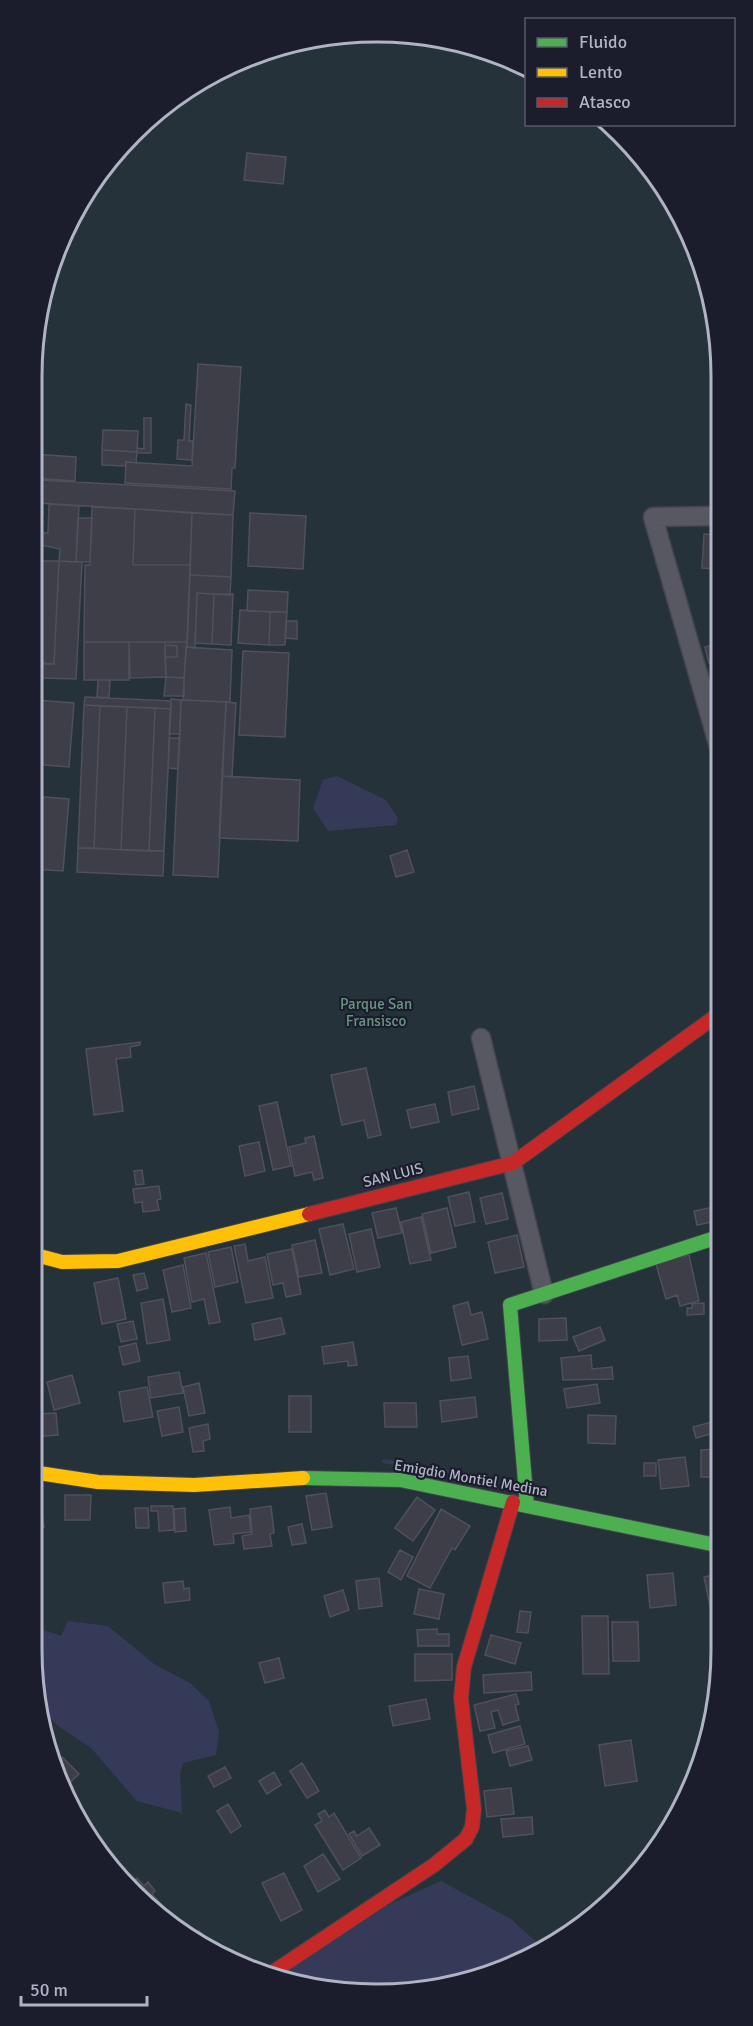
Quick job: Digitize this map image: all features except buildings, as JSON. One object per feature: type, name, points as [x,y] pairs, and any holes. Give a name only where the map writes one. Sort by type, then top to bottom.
[{"type":"street","points":[[711,516],[653,517],[711,719]]},
{"type":"street","name":"SAN LUIS","points":[[42,1257],[62,1262],[118,1261],[513,1163],[711,1019]]},
{"type":"street","points":[[481,1038],[543,1288]]},
{"type":"street","points":[[527,1505],[510,1305],[543,1288],[711,1239]]},
{"type":"street","name":"Emigdio Montiel Medina","points":[[42,1473],[99,1482],[194,1485],[326,1477],[400,1480],[711,1544]]},
{"type":"street","points":[[278,1969],[434,1865],[466,1839],[472,1827],[474,1809],[461,1698],[464,1667],[513,1502]]},
{"type":"green space","name":"Parque San Fransisco","points":[[398,43],[463,53],[505,67],[525,77],[525,126],[598,126],[613,140],[655,191],[677,229],[686,248],[705,311],[711,376],[711,1650],[708,1693],[700,1736],[686,1778],[655,1835],[613,1886],[562,1928],[505,1959],[463,1973],[420,1981],[355,1983],[311,1978],[248,1959],[191,1928],[156,1901],[111,1853],[76,1797],[53,1736],[45,1693],[42,1650],[42,376],[45,333],[53,290],[76,229],[111,173],[156,125],[209,87],[248,67],[290,53],[333,45]]},
{"type":"water","points":[[337,776],[386,800],[398,818],[396,825],[328,831],[313,808],[323,780]]},
{"type":"water","points":[[383,1459],[475,1474],[475,1477],[382,1463]]},
{"type":"water","points":[[68,1621],[108,1626],[154,1664],[190,1683],[209,1701],[219,1732],[216,1755],[183,1763],[180,1774],[182,1813],[137,1801],[91,1748],[58,1726],[48,1716],[43,1671],[42,1631],[61,1636]]},
{"type":"water","points":[[441,1881],[511,1919],[537,1943],[505,1959],[463,1973],[420,1981],[355,1983],[311,1978],[287,1972],[390,1904]]},
{"type":"traffic: fast","points":[[527,1505],[510,1305],[711,1239]]},
{"type":"traffic: fast","points":[[303,1478],[400,1480],[711,1544]]},
{"type":"traffic: slow","points":[[42,1257],[62,1262],[118,1261],[309,1214]]},
{"type":"traffic: slow","points":[[42,1474],[98,1482],[194,1485],[303,1478]]},
{"type":"traffic: jam","points":[[309,1214],[513,1163],[711,1020]]},
{"type":"traffic: jam","points":[[278,1969],[434,1865],[466,1839],[472,1827],[474,1809],[461,1698],[464,1667],[513,1502]]}]
